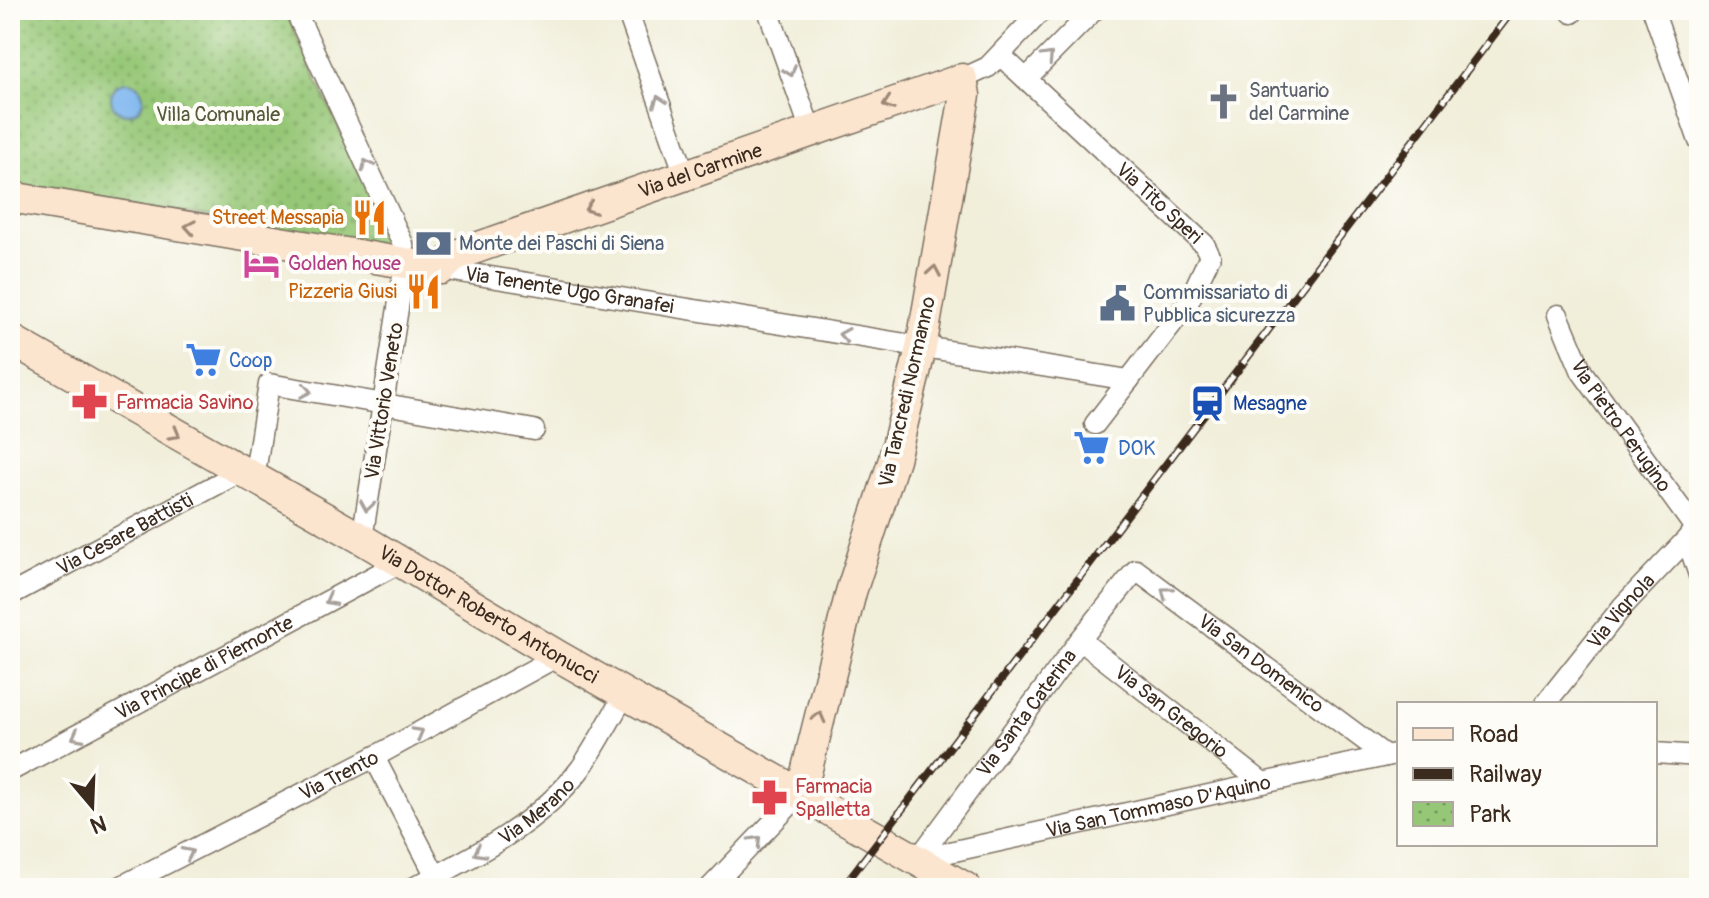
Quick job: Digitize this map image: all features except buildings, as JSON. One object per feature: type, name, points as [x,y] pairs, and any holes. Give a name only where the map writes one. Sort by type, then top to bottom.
[{"type":"main road","name":"Via del Carmine","points":[[441,269],[456,255],[962,79]]},
{"type":"main road","name":"Via Tancredi Normanno","points":[[801,793],[851,592],[894,459],[921,348],[965,95],[962,79]]},
{"type":"main road","name":"Via Tenente Ugo Granafei","points":[[10,197],[441,269]]},
{"type":"main road","name":"Via Dottor Roberto Antonucci","points":[[10,339],[966,888]]},
{"type":"street","points":[[295,10],[403,244],[405,263]]},
{"type":"street","points":[[627,10],[685,175]]},
{"type":"street","points":[[768,10],[811,131]]},
{"type":"street","points":[[962,79],[988,67],[1042,10]]},
{"type":"street","points":[[1000,55],[1026,79],[1094,10]]},
{"type":"street","points":[[1653,10],[1699,141]]},
{"type":"street","name":"Via Tito Speri","points":[[1026,79],[1204,244],[1210,256],[1188,303],[1095,424]]},
{"type":"street","name":"Via Vittorio Veneto","points":[[362,539],[405,263]]},
{"type":"street","name":"Via Tenente Ugo Granafei","points":[[441,269],[1129,380]]},
{"type":"street","name":"Via Pietro Perugino","points":[[1558,315],[1582,372],[1693,530],[1699,575]]},
{"type":"street","points":[[247,475],[269,384],[534,430]]},
{"type":"street","name":"Via Cesare Battisti","points":[[10,595],[247,475]]},
{"type":"street","name":"Via Vignola","points":[[1547,702],[1623,606],[1693,530]]},
{"type":"street","name":"Via Principe di Piemonte","points":[[10,771],[399,563]]},
{"type":"street","name":"Via Santa Caterina","points":[[918,859],[1080,640],[1136,570]]},
{"type":"street","name":"Via San Domenico","points":[[1136,570],[1392,754]]},
{"type":"street","name":"Via San Gregorio","points":[[1080,640],[1263,783]]},
{"type":"street","name":"Via Trento","points":[[118,888],[374,757],[558,656]]},
{"type":"street","name":"Via Merano","points":[[413,888],[439,882],[499,841],[553,798],[581,768],[625,694]]},
{"type":"street","points":[[1657,753],[1699,756]]},
{"type":"street","name":"Via San Tommaso D'Aquino","points":[[918,859],[1392,754]]},
{"type":"street","points":[[374,757],[439,882]]},
{"type":"street","points":[[710,888],[801,793]]},
{"type":"green space","name":"Villa Comunale","points":[[10,10],[285,10],[393,246],[389,250],[10,183]]},
{"type":"water","points":[[127,82],[138,87],[143,98],[138,109],[127,114],[116,109],[111,98],[116,87]]},
{"type":"railway","points":[[842,888],[1513,10]]},
{"type":"place","name":"Santuario del Carmine","points":[[1223,101]]},
{"type":"place","name":"Street Messapia","points":[[370,217]]},
{"type":"place","name":"Monte dei Paschi di Siena","points":[[433,243]]},
{"type":"place","name":"Golden house","points":[[262,263]]},
{"type":"place","name":"Pizzeria Giusi","points":[[423,291]]},
{"type":"place","name":"Commissariato di Pubblica sicurezza","points":[[1117,304]]},
{"type":"place","name":"Coop","points":[[203,360]]},
{"type":"place","name":"Farmacia Savino","points":[[90,402]]},
{"type":"place","name":"Mesagne","points":[[1207,403]]},
{"type":"place","name":"DOK","points":[[1092,448]]},
{"type":"place","name":"Farmacia Spalletta","points":[[769,797]]}]
